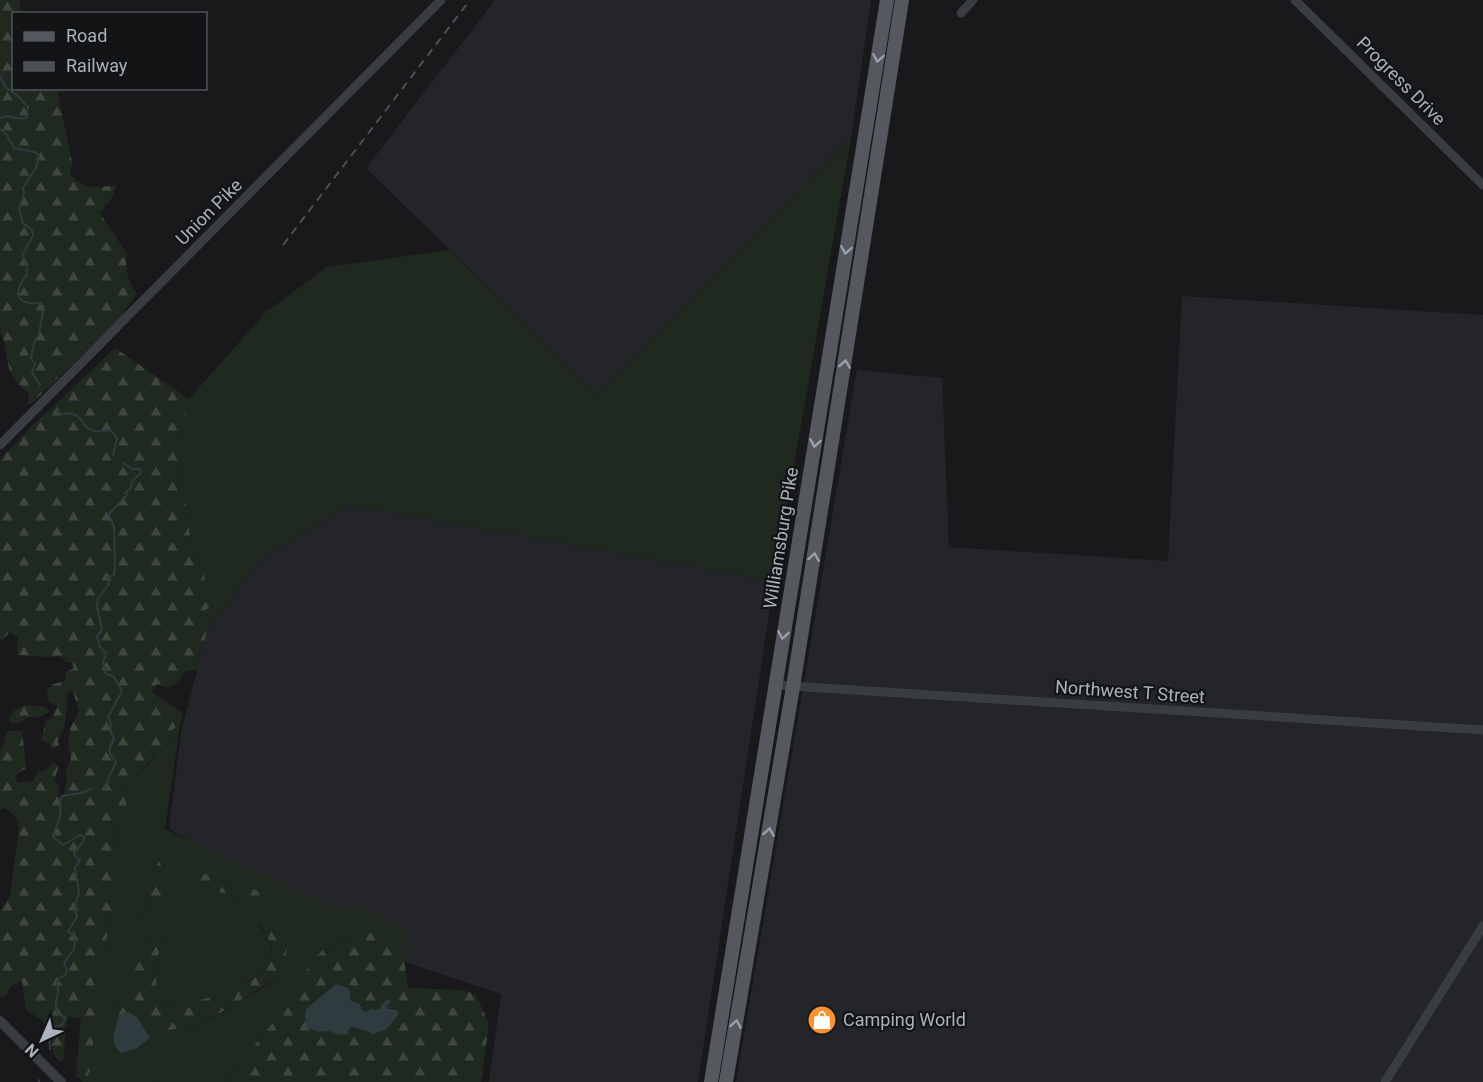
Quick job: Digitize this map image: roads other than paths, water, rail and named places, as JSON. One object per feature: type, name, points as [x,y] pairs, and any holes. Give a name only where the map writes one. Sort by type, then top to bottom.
[{"type":"main road","name":"Williamsburg Pike","points":[[713,1082],[775,685],[887,0]]},
{"type":"main road","name":"Williamsburg Pike","points":[[726,1082],[793,687],[902,0]]},
{"type":"street","name":"Union Pike","points":[[0,445],[441,0]]},
{"type":"street","points":[[961,13],[973,0]]},
{"type":"street","name":"Progress Drive","points":[[1295,0],[1483,185]]},
{"type":"street","name":"Northwest T Street","points":[[775,685],[1483,730]]},
{"type":"street","points":[[1385,1082],[1483,926]]},
{"type":"street","points":[[0,1021],[62,1082]]},
{"type":"waterway","points":[[0,76],[5,87],[28,107],[26,118],[7,116],[0,118]]},
{"type":"waterway","points":[[0,129],[7,135],[14,148],[35,152],[39,156],[36,168],[23,188],[24,194],[19,209],[23,223],[32,230],[33,235],[22,256],[26,263],[27,275],[18,295],[24,302],[39,303],[44,306],[39,334],[34,343],[31,359],[35,364],[32,372],[40,385]]},
{"type":"waterway","points":[[57,411],[61,414],[76,416],[92,430],[110,430],[117,438],[113,455]]},
{"type":"waterway","points":[[104,787],[107,786],[116,762],[109,750],[114,739],[108,717],[122,691],[114,677],[105,673],[103,663],[106,653],[100,647],[97,636],[102,630],[97,606],[98,598],[109,584],[108,577],[114,575],[115,569],[114,527],[109,514],[127,495],[125,493],[130,489],[133,480],[141,473],[140,469],[132,469],[124,463]]},
{"type":"waterway","points":[[50,1049],[49,1039],[44,1034],[50,1028],[62,1025],[66,1018],[58,1014],[57,1010],[58,979],[65,975],[67,970],[64,963],[74,949],[75,937],[68,931],[77,917],[75,907],[79,892],[75,868],[80,860],[74,852],[84,841],[84,837],[80,835],[63,845],[53,837],[60,817],[62,796],[91,789]]},
{"type":"railway","points":[[283,245],[470,0]]},
{"type":"place","name":"Camping World","points":[[822,1020]]}]
